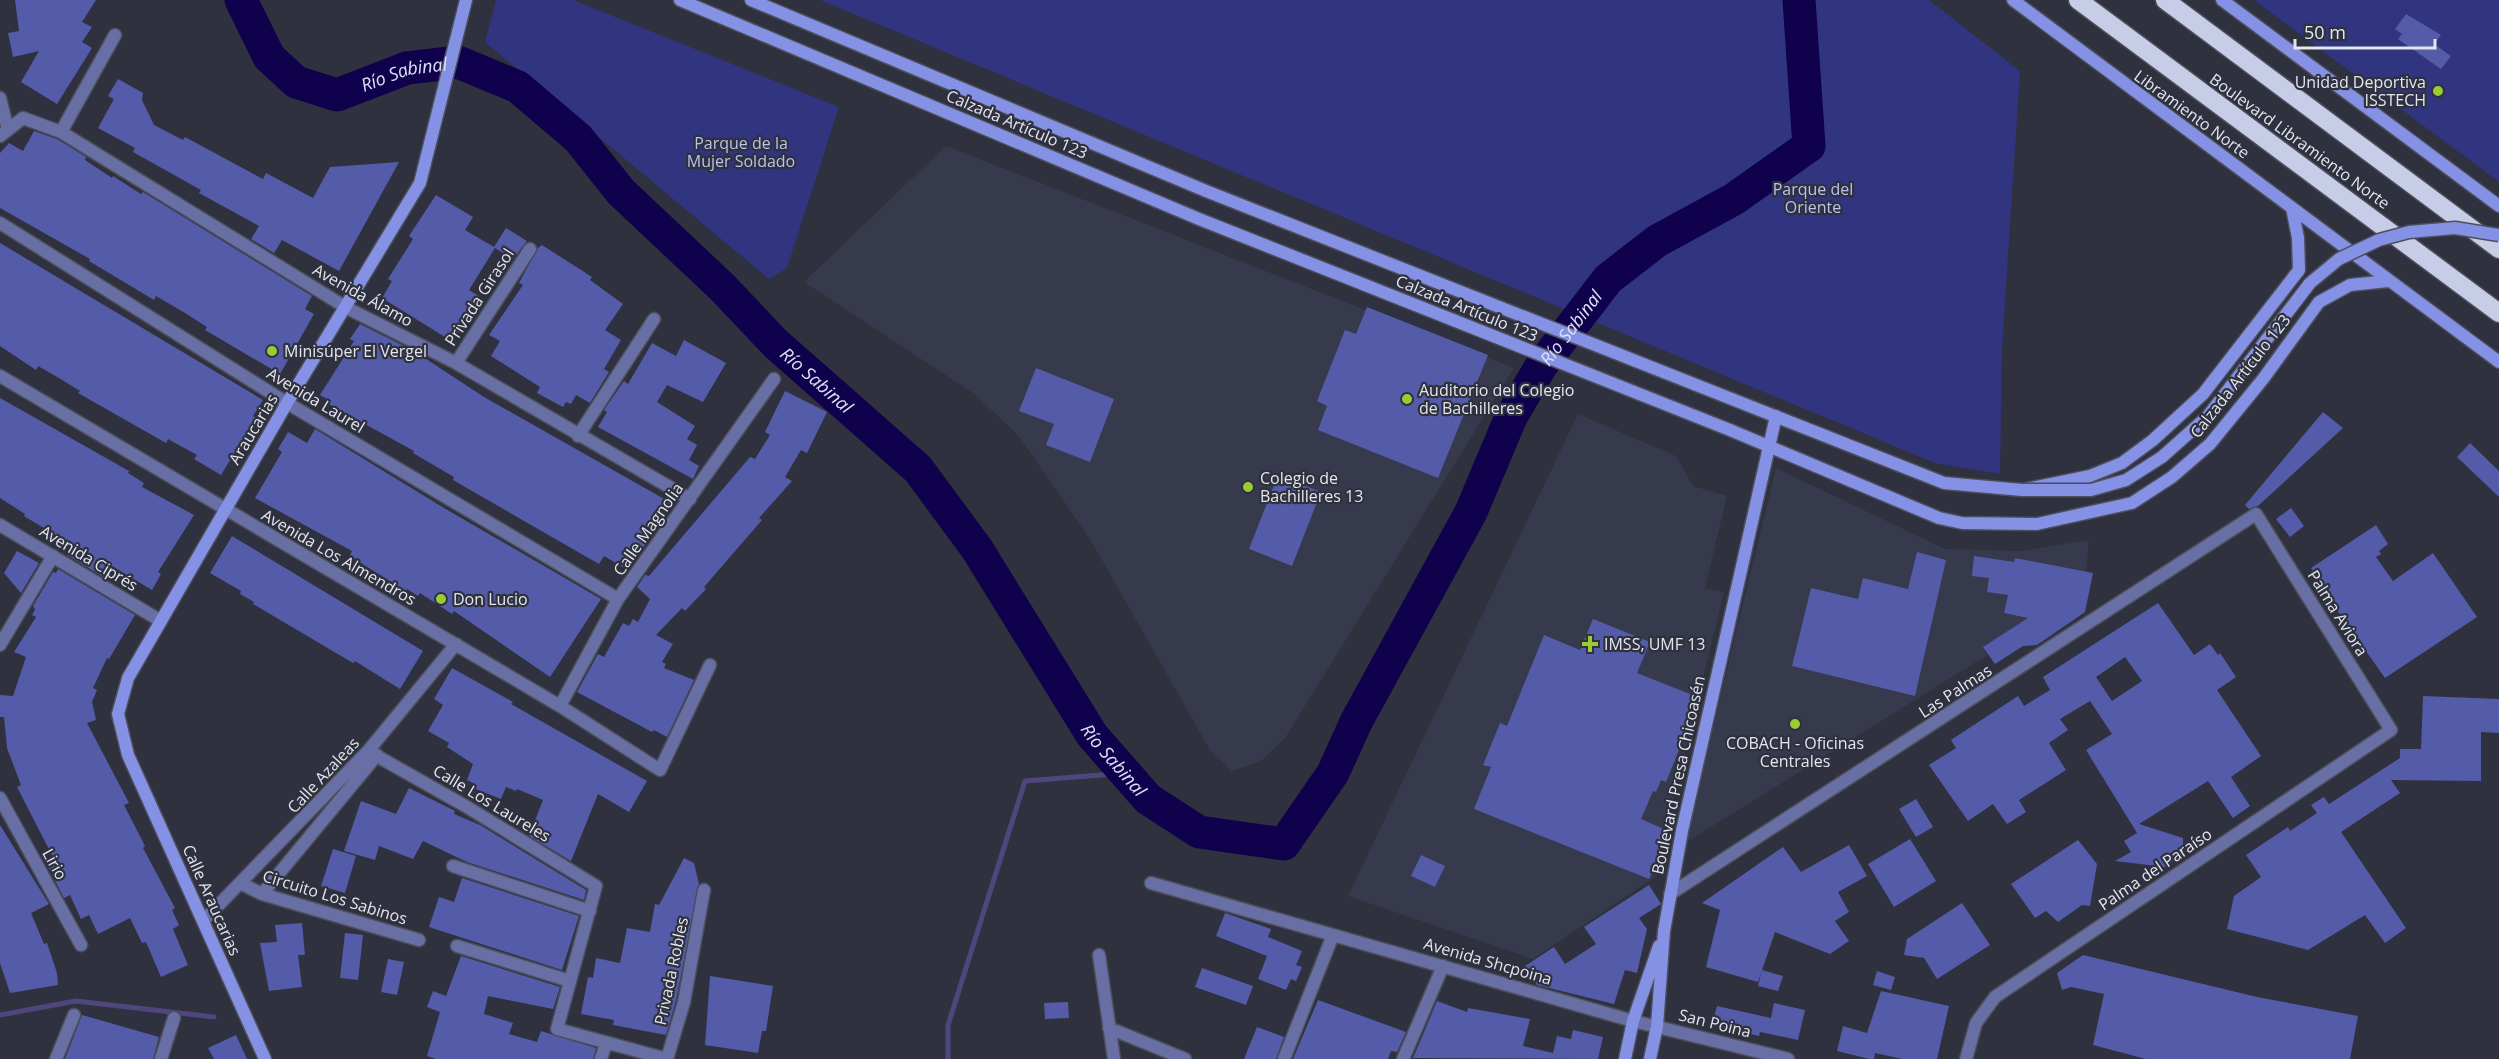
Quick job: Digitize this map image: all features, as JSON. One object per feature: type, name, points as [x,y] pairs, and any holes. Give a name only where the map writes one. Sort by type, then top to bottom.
[{"type":"highway","name":"Boulevard Libramiento Norte","points":[[2078,0],[2499,313]]},
{"type":"highway","name":"Boulevard Libramiento Norte","points":[[2165,0],[2499,249]]},
{"type":"main road","name":"Araucarias","points":[[128,755],[118,714],[128,678],[287,403],[347,308],[420,183],[466,0]]},
{"type":"main road","name":"Calzada Artículo 123","points":[[680,0],[1199,219],[1767,445],[1940,518],[1962,523],[2037,524],[2132,503],[2172,477],[2210,444],[2263,379],[2319,302],[2350,285],[2388,281]]},
{"type":"main road","name":"Calzada Artículo 123","points":[[751,0],[1206,191],[1944,483],[2022,490],[2090,476],[2122,463],[2153,440],[2203,394],[2299,270],[2298,238],[2292,208]]},
{"type":"main road","name":"Libramiento Norte","points":[[2013,0],[2499,362]]},
{"type":"main road","points":[[2222,0],[2499,206]]},
{"type":"main road","points":[[2022,490],[2091,490],[2126,480],[2162,457],[2208,416],[2310,284],[2339,259],[2379,240],[2409,232],[2455,228],[2499,235]]},
{"type":"main road","name":"Boulevard Presa Chicoasén","points":[[1650,1059],[1657,1026],[1664,931],[1682,831],[1767,445],[1776,416]]},
{"type":"main road","name":"Calle Araucarias","points":[[128,755],[265,1059]]},
{"type":"main road","name":"Boulevard Presa Chicoasén","points":[[1625,1059],[1633,1021],[1664,931]]},
{"type":"street","points":[[61,132],[115,35]]},
{"type":"street","points":[[0,98],[4,133]]},
{"type":"street","name":"Avenida Álamo","points":[[4,133],[23,117],[61,132],[347,308],[456,363],[578,436],[690,499]]},
{"type":"street","name":"Avenida Laurel","points":[[0,223],[287,403],[618,600]]},
{"type":"street","name":"Privada Girasol","points":[[456,363],[530,249]]},
{"type":"street","points":[[578,436],[654,320]]},
{"type":"street","name":"Avenida Los Almendros","points":[[0,376],[560,706],[660,770],[710,665]]},
{"type":"street","name":"Calle Magnolia","points":[[560,706],[618,600],[774,379]]},
{"type":"street","name":"Las Palmas","points":[[1670,894],[2256,514]]},
{"type":"street","name":"Palma Aviora","points":[[2256,514],[2391,730]]},
{"type":"street","name":"Avenida Ciprés","points":[[0,525],[161,621]]},
{"type":"street","points":[[0,645],[53,556]]},
{"type":"street","name":"Calle Azaleas","points":[[204,920],[373,753],[456,644]]},
{"type":"street","name":"Palma del Paraíso","points":[[1966,1059],[1976,1023],[1995,997],[2391,730]]},
{"type":"street","points":[[262,894],[373,753]]},
{"type":"street","name":"Calle Los Laureles","points":[[373,753],[596,886],[590,910]]},
{"type":"street","name":"Lirio","points":[[0,798],[81,945]]},
{"type":"street","points":[[453,866],[590,910],[557,1029],[667,1059]]},
{"type":"street","name":"Avenida Shcpoina","points":[[1151,883],[1633,1021]]},
{"type":"street","name":"Circuito Los Sabinos","points":[[242,884],[262,894],[419,940]]},
{"type":"street","name":"Privada Robles","points":[[667,1059],[684,1002],[704,890]]},
{"type":"street","points":[[1284,1059],[1333,934]]},
{"type":"street","points":[[457,946],[570,981]]},
{"type":"street","points":[[1099,955],[1114,1059]]},
{"type":"street","points":[[1403,1059],[1443,966]]},
{"type":"street","points":[[56,1059],[74,1015]]},
{"type":"street","points":[[161,1059],[174,1018]]},
{"type":"street","name":"San Poina","points":[[1633,1021],[1788,1059]]},
{"type":"street","points":[[1109,1028],[1185,1059]]},
{"type":"street","points":[[601,1059],[606,1043]]},
{"type":"shaded area","name":"Colegio de Bachilleres 13","points":[[946,146],[1514,368],[1285,738],[1261,761],[1232,771],[1210,750],[1090,539],[1018,435],[973,393],[804,282]]},
{"type":"shaded area","name":"IMSS, UMF 13","points":[[1578,414],[1676,456],[1693,486],[1727,496],[1705,588],[1724,592],[1655,877],[1533,959],[1348,896]]},
{"type":"shaded area","name":"COBACH - Oficinas Centrales","points":[[1776,468],[1945,549],[2021,551],[2089,540],[2084,595],[1685,843]]},
{"type":"green space","name":"Parque de la Mujer Soldado","points":[[496,0],[573,0],[839,107],[787,268],[769,279],[485,42]]},
{"type":"green space","name":"Parque del Oriente","points":[[820,0],[1929,0],[2020,71],[2002,349],[2000,474],[1935,463]]},
{"type":"green space","name":"Unidad Deportiva ISSTECH","points":[[2254,0],[2499,0],[2499,182]]},
{"type":"building","points":[[15,0],[96,0],[82,22],[92,27],[82,42],[92,48],[57,104],[21,82],[39,51],[13,57],[8,33],[19,31]]},
{"type":"building","points":[[2406,14],[2441,35],[2434,44],[2451,56],[2441,69],[2398,39],[2402,34],[2395,29]]},
{"type":"building","points":[[118,79],[143,93],[142,100],[154,125],[183,140],[185,137],[263,179],[266,173],[313,198],[330,167],[399,162],[339,271],[282,240],[274,253],[251,239],[259,226],[199,193],[201,190],[133,152],[135,148],[98,128],[114,99],[108,96]]},
{"type":"building","points":[[34,131],[57,139],[86,157],[85,160],[112,178],[113,176],[141,194],[143,192],[312,296],[305,309],[314,314],[280,374],[205,330],[207,327],[185,313],[156,296],[154,300],[89,261],[90,259],[0,208],[0,153],[9,143],[23,151]]},
{"type":"building","points":[[436,195],[473,217],[465,230],[494,247],[506,228],[527,241],[513,259],[495,248],[469,290],[479,296],[453,342],[382,298],[392,281],[388,279],[413,239],[409,236]]},
{"type":"building","points":[[0,243],[263,400],[253,416],[256,418],[221,475],[194,459],[197,455],[168,439],[166,443],[78,393],[80,391],[38,366],[36,370],[0,346]]},
{"type":"building","points":[[542,245],[592,277],[590,280],[623,304],[605,330],[621,340],[604,369],[609,372],[590,403],[576,395],[571,404],[566,402],[563,407],[537,393],[540,387],[491,356],[500,341],[489,335],[523,285],[519,283],[538,248]]},
{"type":"building","points":[[1367,307],[1488,355],[1438,478],[1318,430],[1327,406],[1317,401],[1345,330],[1356,334]]},
{"type":"building","points":[[360,324],[414,351],[484,397],[673,504],[628,570],[604,556],[599,564],[453,480],[454,477],[413,453],[414,451],[325,402],[327,399],[320,395],[354,341],[350,339]]},
{"type":"building","points":[[684,340],[726,363],[703,402],[667,385],[657,402],[695,426],[687,439],[697,445],[689,460],[699,466],[693,479],[598,427],[607,412],[604,410],[624,381],[628,384],[652,343],[676,356]]},
{"type":"building","points":[[1036,368],[1114,399],[1090,462],[1046,445],[1054,424],[1019,411]]},
{"type":"building","points":[[785,391],[827,412],[807,453],[801,450],[785,477],[792,481],[759,518],[762,520],[704,587],[706,589],[685,611],[682,608],[656,635],[673,644],[662,662],[666,664],[664,668],[694,680],[667,737],[654,730],[652,732],[577,692],[598,654],[604,657],[623,623],[629,626],[633,619],[638,622],[650,599],[637,587],[645,575],[649,576],[750,457],[755,459],[770,435],[765,432]]},
{"type":"building","points":[[0,398],[129,471],[128,473],[144,483],[142,487],[194,515],[158,572],[161,574],[152,590],[112,566],[105,578],[67,555],[72,545],[24,516],[25,514],[0,498]]},
{"type":"building","points":[[2323,412],[2343,428],[2258,506],[2249,509],[2245,505]]},
{"type":"building","points":[[315,429],[444,508],[601,599],[550,677],[454,611],[452,614],[420,593],[418,596],[407,589],[406,591],[350,555],[352,551],[255,498],[282,452],[278,449],[288,432],[307,443]]},
{"type":"building","points":[[2470,443],[2499,471],[2499,497],[2457,457]]},
{"type":"building","points":[[1278,475],[1321,492],[1292,566],[1249,549]]},
{"type":"building","points":[[2291,508],[2304,526],[2290,537],[2276,519]]},
{"type":"building","points":[[2376,525],[2388,544],[2379,551],[2381,554],[2376,557],[2393,581],[2433,553],[2477,617],[2385,678],[2325,593],[2311,568]]},
{"type":"building","points":[[232,536],[423,651],[400,689],[253,604],[254,602],[240,594],[241,591],[210,573]]},
{"type":"building","points":[[17,551],[39,563],[21,593],[4,573]]},
{"type":"building","points":[[1917,552],[1946,560],[1915,696],[1792,666],[1811,588],[1858,599],[1863,578],[1908,589]]},
{"type":"building","points":[[1974,556],[2014,562],[2015,558],[2093,573],[2085,612],[2037,645],[2023,646],[1995,664],[1983,647],[2028,618],[2004,613],[2008,595],[1987,592],[1989,578],[1972,576]]},
{"type":"building","points":[[58,569],[135,615],[109,659],[107,658],[93,688],[97,690],[92,702],[96,720],[87,723],[129,803],[124,805],[145,846],[143,848],[175,908],[172,910],[179,925],[173,929],[188,965],[161,977],[146,942],[142,943],[130,918],[98,934],[89,915],[81,919],[70,895],[64,898],[48,867],[56,863],[17,787],[21,785],[7,748],[4,717],[0,717],[0,695],[13,696],[26,657],[14,652],[36,617],[32,615],[35,609],[33,606],[53,572],[56,573]]},
{"type":"building","points":[[2158,603],[2194,655],[2210,644],[2218,655],[2220,653],[2236,677],[2217,690],[2261,756],[2231,777],[2250,806],[2233,818],[2208,781],[2139,824],[2183,838],[2183,854],[2165,867],[2115,861],[2131,852],[2124,841],[2137,833],[2086,750],[2112,734],[2090,701],[2060,719],[2068,730],[2049,743],[2066,770],[2019,800],[2026,812],[2007,824],[1993,804],[1968,821],[1929,765],[1956,748],[1951,740],[2018,696],[2024,706],[2050,690],[2043,677]],"holes":[[[2125,657],[2142,681],[2112,701],[2096,677]]]},
{"type":"building","points":[[1593,619],[1650,642],[1637,673],[1700,698],[1666,782],[1661,780],[1656,792],[1653,791],[1641,819],[1668,831],[1649,879],[1474,809],[1491,767],[1483,765],[1500,723],[1507,726],[1544,635],[1580,650]]},
{"type":"building","points":[[452,668],[647,781],[629,812],[598,794],[571,861],[529,836],[543,800],[506,787],[501,799],[473,788],[475,784],[467,780],[473,764],[447,747],[449,743],[428,731],[443,705],[434,699]]},
{"type":"building","points":[[2423,696],[2499,699],[2499,733],[2481,732],[2481,781],[2391,780],[2400,793],[2341,832],[2406,928],[2385,943],[2365,915],[2308,950],[2227,929],[2234,896],[2261,877],[2246,855],[2288,827],[2290,831],[2317,813],[2311,805],[2324,797],[2329,804],[2400,758],[2400,749],[2421,749]]},
{"type":"building","points":[[409,788],[455,811],[454,814],[480,825],[586,890],[584,900],[467,862],[423,841],[413,859],[379,846],[375,860],[344,851],[361,801],[396,814]]},
{"type":"building","points":[[1916,799],[1933,827],[1916,837],[1899,809]]},
{"type":"building","points":[[0,825],[49,904],[31,913],[44,944],[47,943],[57,973],[58,985],[10,993],[0,963]]},
{"type":"building","points":[[1910,839],[1936,881],[1894,907],[1868,864]]},
{"type":"building","points":[[2078,840],[2097,864],[2090,906],[2082,905],[2058,922],[2046,911],[2035,918],[2011,884]]},
{"type":"building","points":[[1849,845],[1867,876],[1838,892],[1849,912],[1835,921],[1849,941],[1830,954],[1775,932],[1758,982],[1706,967],[1720,910],[1702,903],[1783,847],[1801,872]]},
{"type":"building","points":[[333,849],[356,856],[345,893],[321,886]]},
{"type":"building","points":[[1421,855],[1445,866],[1435,887],[1411,876]]},
{"type":"building","points":[[684,858],[694,863],[699,884],[676,1000],[666,1035],[613,1025],[614,1020],[581,1014],[588,977],[593,978],[596,958],[620,963],[627,928],[650,932],[655,904],[659,905]]},
{"type":"building","points":[[462,878],[579,916],[562,970],[429,927],[439,897],[454,902]]},
{"type":"building","points":[[1649,885],[1661,904],[1639,918],[1647,929],[1637,973],[1625,970],[1614,1004],[1537,985],[1525,966],[1554,947],[1565,964],[1596,944],[1584,927]]},
{"type":"building","points":[[1962,903],[1990,945],[1937,979],[1924,958],[1904,955],[1907,939]]},
{"type":"building","points":[[1225,913],[1271,929],[1268,937],[1302,951],[1296,965],[1302,967],[1296,981],[1291,979],[1286,990],[1258,979],[1267,956],[1216,936]]},
{"type":"building","points":[[302,923],[305,955],[298,955],[302,987],[269,991],[260,943],[277,942],[275,925]]},
{"type":"building","points":[[345,933],[363,935],[358,980],[340,978]]},
{"type":"building","points":[[2083,955],[2257,997],[2358,1016],[2350,1059],[2146,1059],[2093,1045],[2104,994],[2071,987],[2062,990],[2057,973]]},
{"type":"building","points":[[461,956],[560,987],[553,1009],[488,996],[484,1014],[513,1023],[509,1034],[537,1042],[541,1031],[596,1048],[593,1059],[436,1059],[427,1056],[440,1012],[427,1007],[433,991],[446,996]]},
{"type":"building","points":[[388,959],[404,962],[397,995],[381,992]]},
{"type":"building","points":[[1202,968],[1253,986],[1246,1005],[1195,987]]},
{"type":"building","points":[[1762,970],[1783,976],[1778,991],[1758,986]]},
{"type":"building","points":[[1877,971],[1895,977],[1891,990],[1873,985]]},
{"type":"building","points":[[710,976],[773,986],[766,1031],[762,1031],[758,1053],[705,1045]]},
{"type":"building","points":[[1881,991],[1949,1006],[1937,1059],[1902,1059],[1875,1053],[1874,1059],[1869,1059],[1837,1051],[1843,1026],[1867,1033]]},
{"type":"building","points":[[1318,1000],[1406,1032],[1397,1052],[1391,1051],[1388,1059],[1293,1059]]},
{"type":"building","points":[[1437,1001],[1467,1012],[1468,1008],[1530,1019],[1523,1046],[1553,1053],[1557,1036],[1571,1039],[1573,1030],[1603,1037],[1598,1059],[1413,1058]]},
{"type":"building","points":[[1068,1002],[1069,1018],[1045,1019],[1044,1003]]},
{"type":"building","points":[[1774,1003],[1805,1010],[1798,1040],[1760,1032],[1759,1036],[1712,1025],[1717,1006],[1771,1018]]},
{"type":"building","points":[[82,1015],[159,1037],[153,1059],[65,1059]]},
{"type":"building","points":[[1257,1027],[1284,1037],[1276,1059],[1244,1059]]},
{"type":"building","points":[[236,1035],[247,1059],[214,1059],[208,1048]]},
{"type":"waterway","name":"Río Sabinal","points":[[241,0],[269,57],[296,82],[337,95],[407,68],[458,62],[518,87],[578,138],[621,192],[722,287],[775,343],[918,469],[977,549],[1092,735],[1148,799],[1199,832],[1284,844],[1333,773],[1356,722],[1471,512],[1511,417],[1541,366],[1608,279],[1657,241],[1734,199],[1809,146],[1799,0]]},
{"type":"waterway","points":[[948,1059],[948,1025],[1025,781],[1126,773]]},
{"type":"waterway","points":[[0,1015],[76,1001],[214,1017]]},
{"type":"place","name":"Unidad Deportiva ISSTECH","points":[[2438,91]]},
{"type":"place","name":"Minisúper El Vergel","points":[[272,351]]},
{"type":"place","name":"Auditorio del Colegio de Bachilleres","points":[[1407,399]]},
{"type":"place","name":"Colegio de Bachilleres 13","points":[[1248,487]]},
{"type":"place","name":"Don Lucio","points":[[441,599]]},
{"type":"place","name":"IMSS, UMF 13","points":[[1590,644]]},
{"type":"place","name":"COBACH - Oficinas Centrales","points":[[1795,724]]}]
